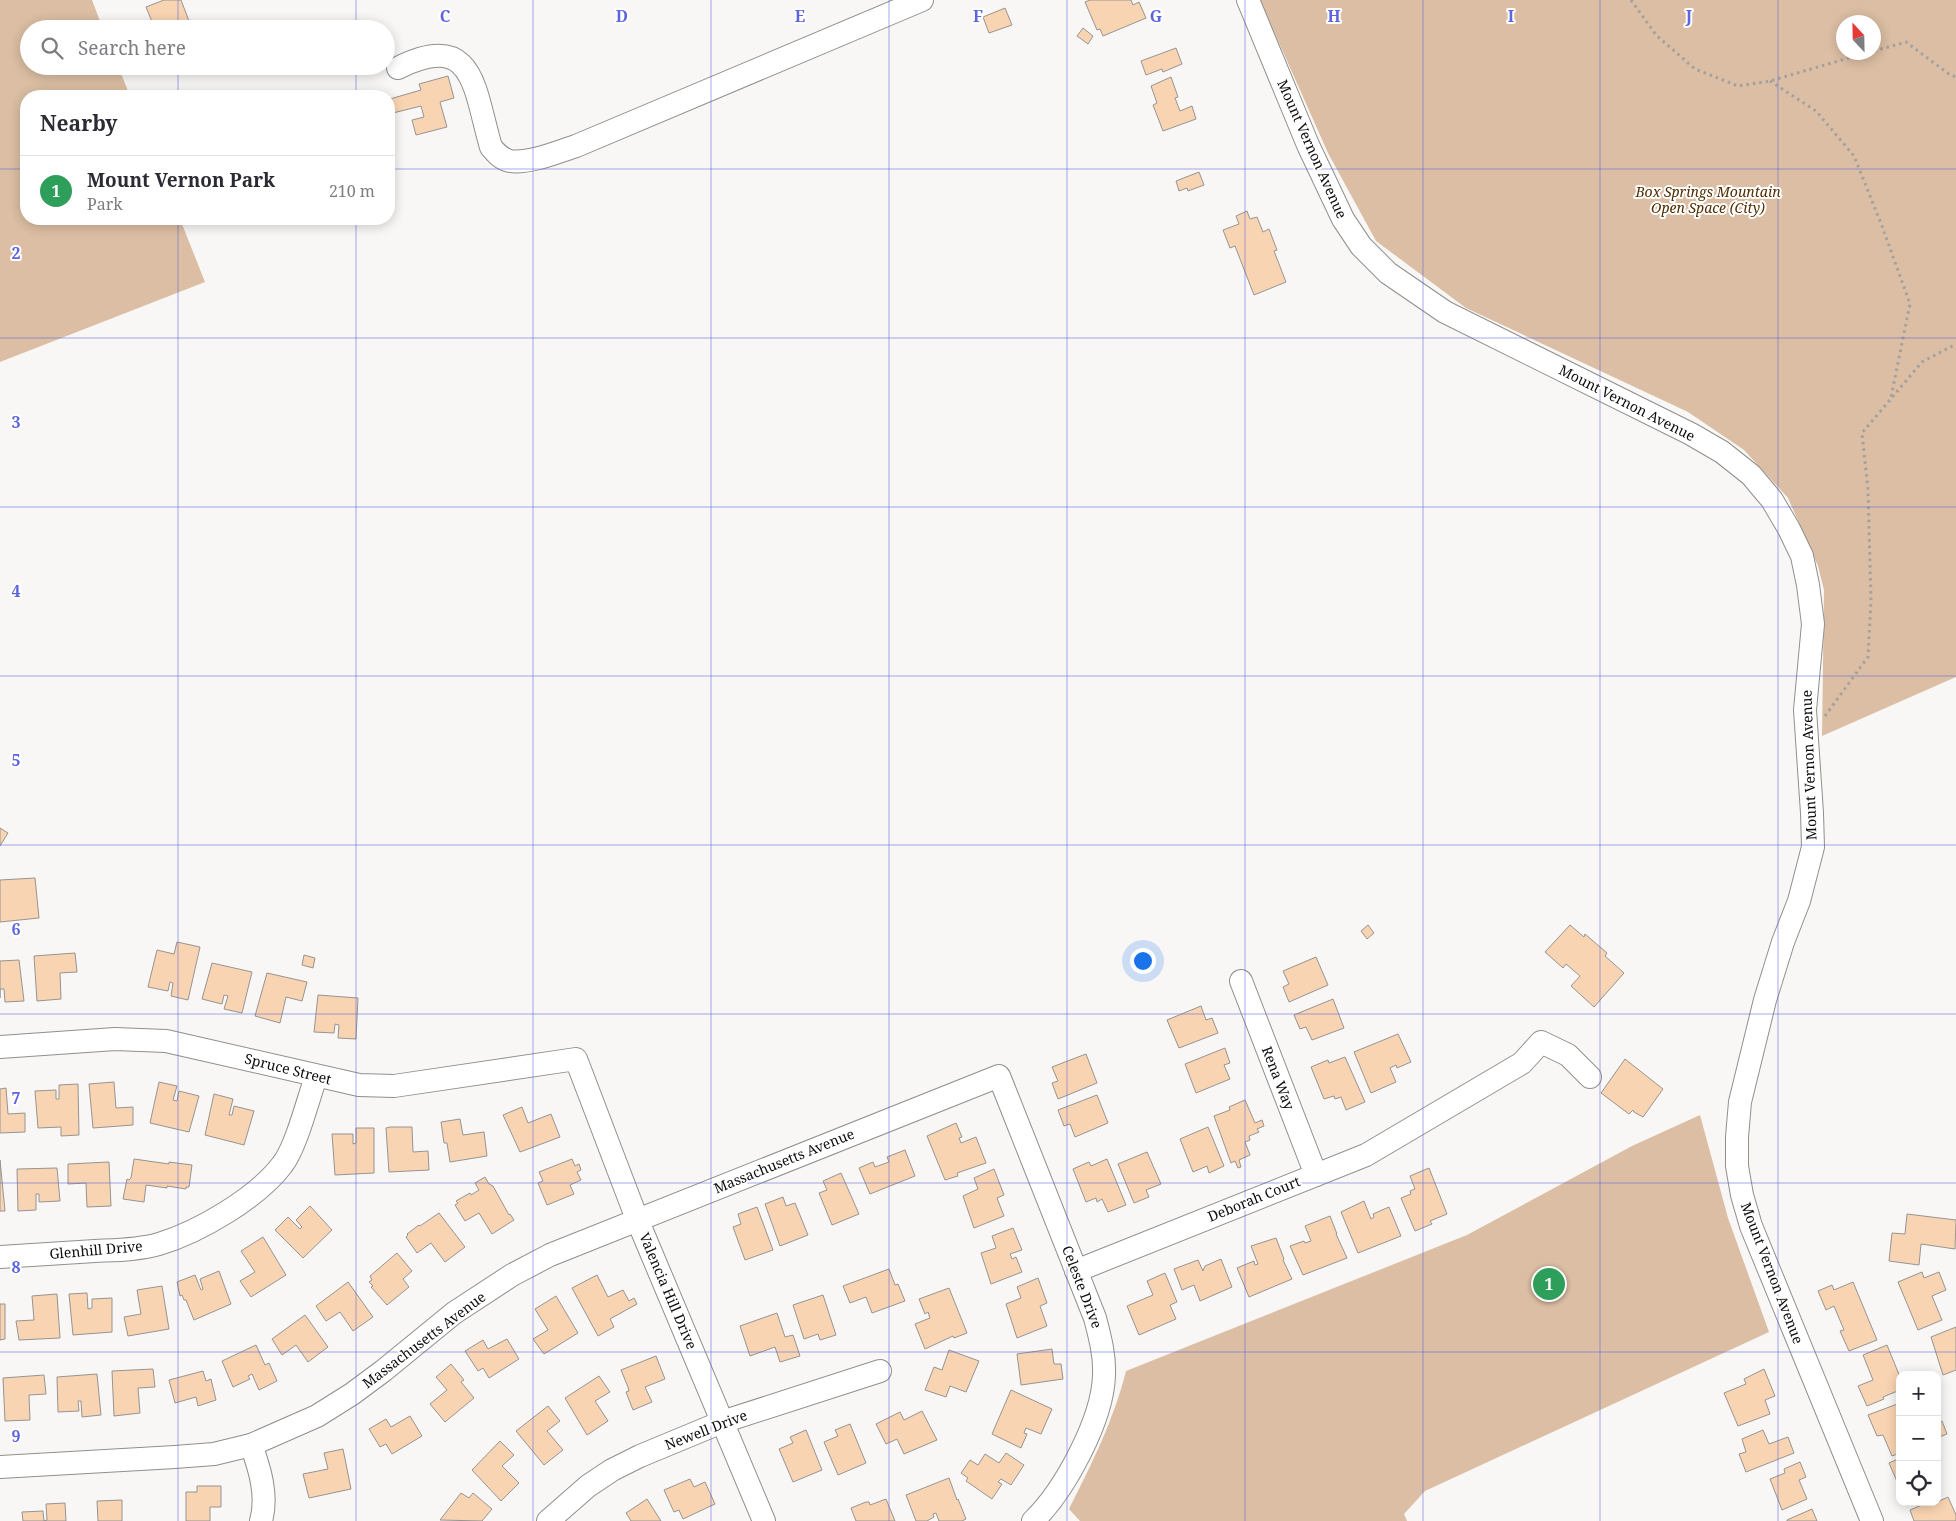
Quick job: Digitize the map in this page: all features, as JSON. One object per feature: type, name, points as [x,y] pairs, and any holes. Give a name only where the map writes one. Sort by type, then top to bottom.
[{"type":"street","points":[[398,68],[431,55],[444,55],[462,65],[471,76],[491,147],[498,156],[510,161],[534,159],[576,146],[922,0]]},
{"type":"street","name":"Mount Vernon Avenue","points":[[1248,0],[1308,145],[1343,219],[1361,246],[1382,266],[1419,295],[1445,312],[1691,434],[1722,452],[1751,475],[1772,500],[1802,556],[1813,624],[1805,710],[1812,813],[1812,847],[1800,901],[1783,942],[1765,1000],[1740,1102],[1736,1137],[1736,1166],[1742,1195],[1755,1235],[1872,1521]]},
{"type":"street","name":"Rena Way","points":[[1241,981],[1316,1175]]},
{"type":"street","name":"Spruce Street","points":[[0,1047],[115,1039],[166,1041],[196,1046],[359,1085],[394,1086],[576,1059]]},
{"type":"street","name":"Deborah Court","points":[[1076,1271],[1366,1155],[1522,1063],[1541,1042],[1568,1055],[1590,1077]]},
{"type":"street","name":"Valencia Hill Drive","points":[[576,1059],[637,1219],[764,1521]]},
{"type":"street","name":"Glenhill Drive","points":[[0,1257],[129,1249],[159,1244],[195,1229],[232,1208],[258,1190],[283,1164],[293,1143],[316,1076]]},
{"type":"street","name":"Massachusetts Avenue","points":[[0,1467],[175,1458],[214,1454],[251,1446],[317,1416],[352,1394],[454,1313],[512,1275],[550,1255],[999,1076]]},
{"type":"street","name":"Celeste Drive","points":[[999,1076],[1095,1318],[1103,1346],[1104,1376],[1099,1408],[1073,1466],[1054,1495],[1033,1521]]},
{"type":"street","name":"Newell Drive","points":[[548,1521],[588,1486],[612,1470],[640,1456],[722,1422],[880,1371]]},
{"type":"street","points":[[251,1446],[261,1471],[263,1494],[261,1521]]},
{"type":"path","points":[[1631,0],[1656,35],[1695,69],[1738,86],[1770,81],[1842,60]]},
{"type":"path","points":[[1881,49],[1906,42],[1949,74],[1956,77]]},
{"type":"path","points":[[1770,81],[1816,111],[1854,156],[1882,226],[1910,304],[1891,398]]},
{"type":"path","points":[[1824,718],[1868,657],[1871,600],[1868,490],[1862,433],[1922,362],[1956,344]]},
{"type":"green space","points":[[0,0],[92,0],[100,20],[20,20],[20,75],[122,75],[128,90],[20,90],[20,225],[182,225],[205,282],[0,362]]},
{"type":"green space","name":"Box Springs Mountain Open Space (City)","points":[[1260,0],[1956,0],[1956,677],[1822,736],[1824,590],[1818,566],[1788,498],[1744,450],[1688,412],[1466,308],[1376,241],[1328,153]]},
{"type":"green space","points":[[1700,1115],[1728,1218],[1769,1332],[1425,1491],[1404,1514],[1407,1521],[1080,1521],[1069,1509],[1094,1459],[1115,1408],[1126,1371],[1467,1235],[1632,1146]]},
{"type":"building","points":[[164,0],[181,0],[189,20],[151,20],[146,7]]},
{"type":"building","points":[[1090,0],[1131,0],[1133,5],[1139,2],[1146,18],[1103,36],[1100,29],[1097,30],[1085,2]]},
{"type":"building","points":[[1005,8],[1012,25],[989,33],[983,17]]},
{"type":"building","points":[[1083,28],[1093,36],[1088,44],[1077,36]]},
{"type":"building","points":[[1176,48],[1182,64],[1163,72],[1162,69],[1146,75],[1141,61]]},
{"type":"building","points":[[448,76],[454,98],[440,102],[447,127],[416,135],[412,120],[424,117],[421,106],[395,112],[395,98],[421,90],[419,84]]},
{"type":"building","points":[[1171,77],[1178,97],[1175,98],[1180,111],[1192,106],[1196,119],[1163,131],[1153,105],[1157,103],[1151,86]]},
{"type":"building","points":[[1199,172],[1204,185],[1188,191],[1187,188],[1179,191],[1176,181]]},
{"type":"building","points":[[1247,211],[1250,219],[1257,217],[1263,232],[1269,229],[1277,250],[1274,251],[1286,282],[1254,295],[1235,246],[1230,248],[1223,230],[1239,224],[1236,216]]},
{"type":"building","points":[[0,828],[8,833],[0,846]]},
{"type":"building","points":[[35,878],[39,918],[0,922],[0,880]]},
{"type":"building","points":[[1368,925],[1374,933],[1367,939],[1361,931]]},
{"type":"building","points":[[1570,925],[1584,937],[1585,934],[1607,953],[1605,956],[1624,973],[1594,1007],[1571,986],[1580,976],[1566,964],[1563,968],[1545,952]]},
{"type":"building","points":[[177,942],[200,947],[188,1000],[171,996],[173,983],[170,982],[168,991],[148,987],[157,950],[174,954]]},
{"type":"building","points":[[75,953],[77,972],[60,973],[61,999],[37,1001],[34,956]]},
{"type":"building","points":[[304,955],[315,958],[313,968],[302,965]]},
{"type":"building","points":[[1316,957],[1328,985],[1289,1002],[1283,987],[1289,984],[1283,971]]},
{"type":"building","points":[[19,960],[24,1001],[5,1002],[4,989],[0,989],[0,961]]},
{"type":"building","points":[[212,963],[252,972],[242,1013],[224,1009],[228,996],[224,995],[222,1004],[202,999]]},
{"type":"building","points":[[267,973],[307,982],[302,1001],[286,997],[280,1023],[255,1016]]},
{"type":"building","points":[[318,995],[358,998],[356,1039],[338,1038],[339,1025],[335,1024],[334,1033],[314,1032]]},
{"type":"building","points":[[1333,999],[1344,1028],[1312,1040],[1306,1027],[1300,1029],[1294,1015]]},
{"type":"building","points":[[1201,1006],[1206,1020],[1212,1018],[1218,1033],[1179,1048],[1167,1020]]},
{"type":"building","points":[[1398,1034],[1411,1062],[1397,1068],[1396,1065],[1390,1068],[1396,1082],[1371,1093],[1354,1052]]},
{"type":"building","points":[[1225,1048],[1230,1063],[1224,1065],[1230,1079],[1196,1093],[1185,1064]]},
{"type":"building","points":[[1086,1054],[1097,1083],[1058,1099],[1052,1083],[1058,1081],[1052,1067]]},
{"type":"building","points":[[1345,1057],[1365,1102],[1346,1110],[1341,1097],[1335,1099],[1334,1096],[1324,1099],[1311,1067],[1328,1060],[1329,1063]]},
{"type":"building","points":[[1625,1059],[1663,1089],[1643,1117],[1633,1110],[1629,1114],[1601,1093]]},
{"type":"building","points":[[114,1082],[116,1108],[133,1107],[133,1125],[93,1128],[89,1084]]},
{"type":"building","points":[[159,1082],[177,1086],[173,1100],[177,1101],[179,1091],[199,1096],[189,1132],[150,1123]]},
{"type":"building","points":[[78,1084],[79,1135],[61,1136],[61,1127],[38,1128],[35,1091],[56,1090],[56,1099],[59,1099],[59,1085]]},
{"type":"building","points":[[6,1088],[8,1114],[25,1113],[25,1132],[0,1133],[0,1089]]},
{"type":"building","points":[[214,1094],[233,1099],[229,1115],[232,1115],[234,1106],[254,1111],[244,1145],[205,1135]]},
{"type":"building","points":[[1097,1095],[1108,1123],[1075,1137],[1070,1124],[1064,1126],[1058,1110]]},
{"type":"building","points":[[1245,1100],[1255,1123],[1262,1120],[1264,1126],[1257,1129],[1259,1132],[1249,1136],[1250,1140],[1245,1142],[1250,1155],[1239,1160],[1241,1167],[1238,1168],[1235,1161],[1231,1163],[1214,1116],[1230,1110],[1229,1107]]},
{"type":"building","points":[[522,1107],[528,1123],[551,1114],[560,1137],[520,1152],[503,1115]]},
{"type":"building","points":[[460,1119],[463,1135],[484,1132],[487,1156],[450,1162],[447,1143],[444,1143],[441,1122]]},
{"type":"building","points":[[956,1123],[962,1137],[959,1138],[961,1143],[976,1137],[986,1163],[957,1173],[958,1176],[945,1180],[927,1136]]},
{"type":"building","points":[[412,1127],[413,1152],[428,1151],[429,1170],[389,1172],[386,1128]]},
{"type":"building","points":[[1208,1127],[1224,1166],[1209,1173],[1207,1166],[1193,1172],[1180,1139]]},
{"type":"building","points":[[356,1128],[374,1128],[374,1173],[335,1175],[332,1134],[353,1134],[353,1144],[356,1143]]},
{"type":"building","points":[[905,1150],[915,1176],[870,1194],[859,1168],[873,1162],[875,1167],[889,1162],[887,1157]]},
{"type":"building","points":[[1147,1152],[1161,1184],[1146,1190],[1149,1197],[1134,1203],[1118,1164]]},
{"type":"building","points":[[134,1159],[192,1165],[189,1187],[186,1187],[186,1189],[146,1185],[144,1202],[123,1199],[127,1179],[131,1178]]},
{"type":"building","points":[[572,1159],[575,1166],[579,1164],[581,1170],[577,1172],[581,1180],[570,1185],[574,1194],[547,1205],[538,1183],[543,1181],[539,1172]]},
{"type":"building","points":[[1107,1159],[1126,1205],[1108,1212],[1102,1199],[1097,1202],[1096,1198],[1086,1202],[1073,1169],[1089,1162],[1091,1166]]},
{"type":"building","points":[[0,1160],[5,1211],[0,1211]]},
{"type":"building","points":[[109,1162],[111,1206],[87,1207],[86,1183],[68,1184],[68,1164]]},
{"type":"building","points":[[57,1168],[60,1201],[39,1202],[39,1194],[36,1194],[36,1210],[18,1211],[17,1169]]},
{"type":"building","points":[[1429,1168],[1447,1214],[1430,1221],[1432,1224],[1415,1231],[1401,1198],[1411,1194],[1410,1191],[1415,1189],[1410,1176]]},
{"type":"building","points":[[994,1169],[1004,1195],[997,1198],[1004,1216],[974,1228],[963,1196],[978,1189],[974,1178]]},
{"type":"building","points":[[841,1173],[859,1214],[832,1225],[819,1193],[827,1190],[823,1181]]},
{"type":"building","points":[[485,1177],[489,1184],[493,1186],[509,1215],[514,1220],[492,1234],[479,1213],[465,1221],[455,1205],[458,1203],[456,1201],[479,1190],[475,1183]]},
{"type":"building","points":[[783,1197],[786,1206],[795,1203],[808,1235],[780,1246],[765,1204]]},
{"type":"building","points":[[1364,1201],[1371,1219],[1374,1217],[1373,1214],[1389,1207],[1401,1236],[1358,1253],[1341,1212]]},
{"type":"building","points":[[310,1206],[332,1230],[303,1258],[275,1230],[288,1217],[300,1229],[302,1227],[296,1220]]},
{"type":"building","points":[[757,1207],[773,1250],[745,1260],[733,1227],[741,1224],[738,1214]]},
{"type":"building","points":[[439,1213],[465,1247],[445,1262],[431,1243],[417,1253],[406,1237],[407,1234],[419,1225]]},
{"type":"building","points":[[1907,1214],[1956,1220],[1955,1249],[1921,1244],[1919,1265],[1889,1261],[1892,1233],[1905,1234]]},
{"type":"building","points":[[1330,1216],[1347,1258],[1303,1275],[1290,1246],[1304,1241],[1305,1243],[1311,1241],[1305,1226]]},
{"type":"building","points":[[1013,1228],[1022,1250],[1010,1254],[1012,1259],[1016,1257],[1022,1272],[991,1284],[981,1253],[996,1248],[992,1236]]},
{"type":"building","points":[[263,1237],[286,1275],[251,1297],[240,1281],[255,1272],[241,1251]]},
{"type":"building","points":[[1276,1238],[1292,1279],[1249,1297],[1237,1268],[1254,1261],[1255,1265],[1258,1264],[1251,1246]]},
{"type":"building","points":[[397,1253],[412,1271],[403,1279],[409,1287],[387,1305],[371,1287],[373,1286],[369,1282],[372,1280],[370,1276]]},
{"type":"building","points":[[1221,1259],[1232,1287],[1200,1301],[1194,1285],[1182,1290],[1174,1269],[1198,1260],[1203,1271],[1205,1266]]},
{"type":"building","points":[[889,1269],[895,1285],[898,1284],[905,1301],[872,1313],[866,1297],[850,1303],[843,1286]]},
{"type":"building","points":[[219,1271],[231,1304],[194,1320],[186,1300],[184,1300],[182,1295],[180,1296],[177,1282],[195,1275],[201,1290],[203,1289],[200,1279]]},
{"type":"building","points":[[1922,1272],[1924,1278],[1939,1272],[1946,1290],[1932,1296],[1942,1320],[1918,1330],[1898,1282]]},
{"type":"building","points":[[1165,1273],[1177,1302],[1170,1305],[1176,1319],[1139,1335],[1127,1306],[1153,1295],[1147,1281]]},
{"type":"building","points":[[597,1275],[608,1297],[623,1290],[629,1301],[634,1298],[637,1304],[610,1319],[614,1327],[598,1336],[572,1288]]},
{"type":"building","points":[[1038,1278],[1047,1303],[1040,1306],[1047,1326],[1017,1338],[1006,1304],[1021,1298],[1017,1287]]},
{"type":"building","points":[[348,1282],[373,1317],[353,1331],[340,1312],[326,1321],[316,1306]]},
{"type":"building","points":[[1853,1282],[1877,1340],[1849,1351],[1840,1331],[1844,1330],[1834,1306],[1826,1310],[1818,1291],[1832,1285],[1834,1290]]},
{"type":"building","points":[[162,1286],[169,1329],[128,1336],[124,1317],[141,1314],[137,1290]]},
{"type":"building","points":[[949,1288],[967,1333],[954,1338],[953,1336],[925,1349],[915,1324],[930,1318],[928,1312],[925,1314],[919,1299]]},
{"type":"building","points":[[87,1293],[88,1309],[92,1308],[92,1299],[112,1298],[112,1332],[73,1335],[69,1294]]},
{"type":"building","points":[[57,1294],[60,1338],[19,1340],[16,1321],[34,1320],[32,1296]]},
{"type":"building","points":[[823,1295],[836,1335],[820,1340],[818,1334],[804,1339],[793,1305]]},
{"type":"building","points":[[556,1296],[578,1333],[544,1354],[533,1339],[548,1330],[535,1309]]},
{"type":"building","points":[[0,1304],[5,1304],[5,1339],[0,1340]]},
{"type":"building","points":[[777,1313],[785,1337],[793,1335],[800,1356],[780,1362],[775,1347],[750,1356],[740,1326]]},
{"type":"building","points":[[305,1315],[328,1347],[308,1362],[296,1345],[282,1355],[272,1339]]},
{"type":"building","points":[[1956,1327],[1956,1370],[1943,1375],[1931,1337]]},
{"type":"building","points":[[507,1339],[519,1359],[489,1378],[483,1368],[478,1371],[465,1351],[483,1340],[488,1349]]},
{"type":"building","points":[[256,1345],[265,1365],[269,1363],[277,1381],[259,1390],[252,1374],[248,1376],[250,1379],[233,1387],[222,1361]]},
{"type":"building","points":[[1887,1345],[1898,1371],[1896,1371],[1896,1392],[1867,1406],[1858,1386],[1873,1380],[1863,1355]]},
{"type":"building","points":[[1052,1349],[1054,1364],[1061,1364],[1063,1379],[1021,1385],[1017,1354]]},
{"type":"building","points":[[949,1350],[979,1361],[966,1392],[950,1386],[946,1397],[925,1390],[934,1367],[942,1370]]},
{"type":"building","points":[[656,1356],[665,1379],[645,1387],[652,1402],[633,1410],[626,1392],[629,1391],[628,1387],[621,1370]]},
{"type":"building","points":[[451,1364],[464,1380],[461,1382],[474,1398],[445,1422],[430,1404],[447,1390],[436,1377]]},
{"type":"building","points":[[153,1369],[155,1387],[138,1388],[140,1413],[114,1416],[112,1371]]},
{"type":"building","points":[[1764,1369],[1775,1396],[1765,1400],[1770,1414],[1738,1426],[1724,1393],[1746,1384],[1744,1379]]},
{"type":"building","points":[[203,1371],[206,1381],[211,1379],[216,1400],[198,1406],[196,1397],[175,1403],[169,1380]]},
{"type":"building","points":[[97,1374],[101,1415],[82,1417],[81,1401],[78,1401],[79,1411],[58,1412],[57,1377]]},
{"type":"building","points":[[44,1375],[46,1394],[29,1395],[30,1420],[5,1421],[3,1378]]},
{"type":"building","points":[[599,1376],[610,1392],[595,1401],[608,1421],[587,1435],[565,1398]]},
{"type":"building","points":[[1011,1390],[1052,1409],[1041,1434],[1026,1428],[1024,1433],[1027,1434],[1021,1448],[992,1434]]},
{"type":"building","points":[[1896,1404],[1896,1454],[1892,1456],[1883,1435],[1877,1436],[1868,1415]]},
{"type":"building","points":[[548,1406],[560,1421],[547,1431],[563,1450],[544,1465],[516,1431]]},
{"type":"building","points":[[922,1411],[937,1440],[904,1454],[897,1439],[886,1444],[876,1424],[900,1412],[904,1420]]},
{"type":"building","points":[[410,1416],[422,1436],[392,1454],[386,1444],[380,1447],[369,1429],[386,1419],[391,1427]]},
{"type":"building","points":[[1941,1421],[1947,1434],[1941,1436]]},
{"type":"building","points":[[850,1424],[866,1463],[838,1475],[824,1442],[838,1436],[835,1430]]},
{"type":"building","points":[[806,1430],[822,1470],[793,1482],[779,1449],[793,1443],[790,1437]]},
{"type":"building","points":[[1763,1430],[1769,1444],[1788,1437],[1794,1453],[1746,1472],[1739,1454],[1746,1452],[1742,1439]]},
{"type":"building","points":[[500,1441],[514,1455],[502,1466],[519,1483],[501,1501],[472,1470]]},
{"type":"building","points":[[343,1449],[351,1489],[309,1498],[303,1474],[328,1469],[324,1453]]},
{"type":"building","points":[[1006,1453],[1024,1465],[1011,1485],[1001,1479],[998,1482],[1002,1484],[992,1499],[966,1481],[968,1478],[961,1473],[970,1460],[978,1465],[985,1454],[999,1463]]},
{"type":"building","points":[[1896,1460],[1896,1479],[1889,1463]]},
{"type":"building","points":[[1800,1462],[1806,1477],[1799,1480],[1807,1499],[1782,1510],[1770,1479],[1785,1473],[1784,1469]]},
{"type":"building","points":[[949,1478],[966,1519],[962,1521],[939,1521],[936,1513],[933,1514],[934,1517],[927,1521],[916,1521],[906,1495]]},
{"type":"building","points":[[690,1479],[694,1487],[705,1482],[715,1504],[683,1519],[679,1510],[674,1512],[664,1490]]},
{"type":"building","points":[[197,1486],[221,1486],[221,1507],[210,1507],[210,1521],[186,1521],[186,1492],[197,1492]]},
{"type":"building","points":[[461,1493],[469,1498],[473,1493],[492,1509],[482,1521],[440,1520]]},
{"type":"building","points":[[1948,1497],[1956,1515],[1956,1521],[1914,1521],[1910,1510],[1920,1506],[1941,1506],[1941,1500]]},
{"type":"building","points":[[647,1499],[661,1521],[631,1521],[626,1513]]},
{"type":"building","points":[[886,1499],[895,1521],[856,1521],[851,1508],[866,1502],[869,1502],[870,1505]]},
{"type":"building","points":[[122,1500],[122,1521],[98,1521],[97,1501]]},
{"type":"building","points":[[65,1503],[66,1521],[44,1521],[47,1520],[46,1504]]},
{"type":"building","points":[[1812,1509],[1817,1521],[1787,1521],[1787,1520]]},
{"type":"building","points":[[43,1511],[44,1521],[23,1521],[22,1512]]},
{"type":"place","name":"Mount Vernon Park","points":[[1549,1284]]}]
